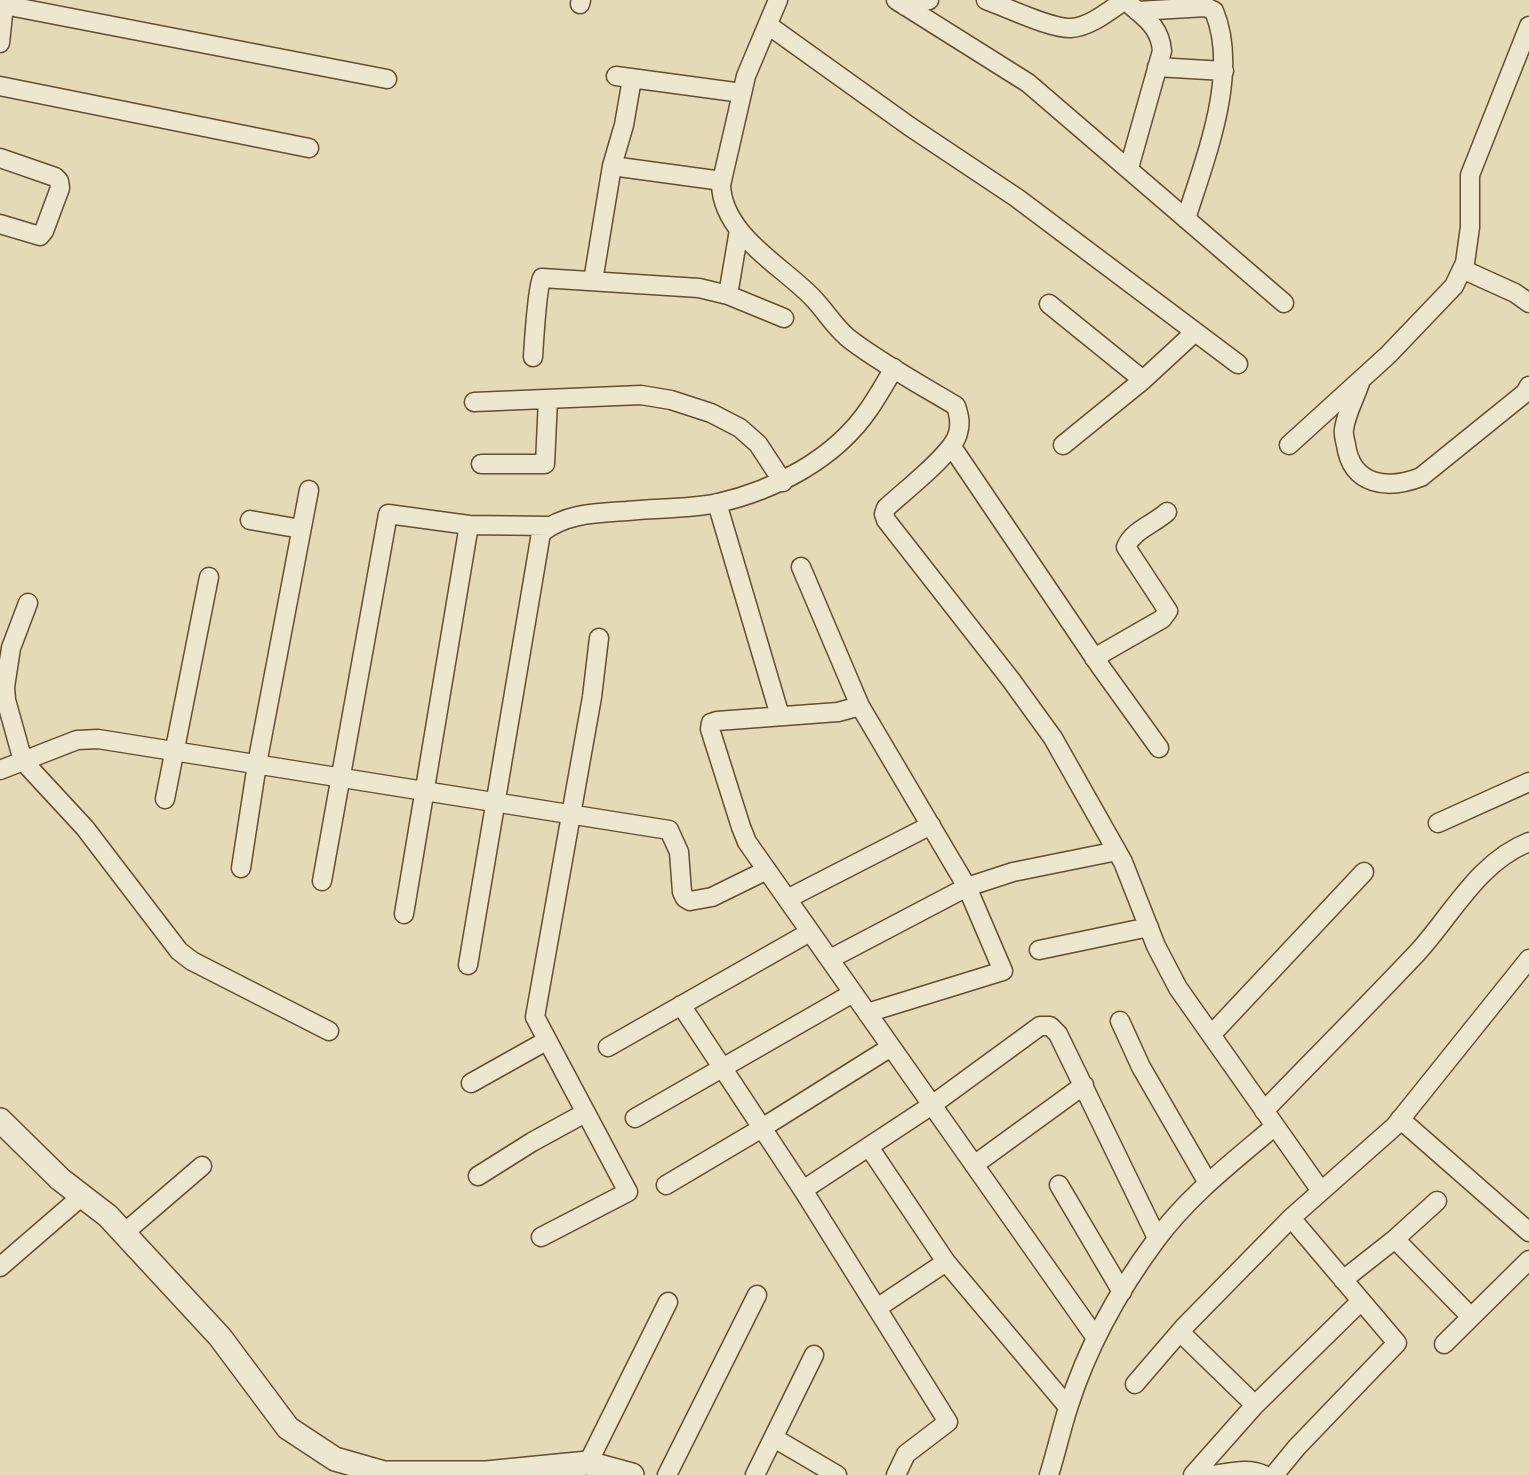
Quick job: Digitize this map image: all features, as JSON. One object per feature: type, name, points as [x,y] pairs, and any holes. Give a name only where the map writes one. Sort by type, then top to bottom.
[{"type":"street","points":[[778,0],[741,93],[721,197],[739,230],[811,296],[848,339],[956,406],[960,416],[958,434],[952,447],[886,508],[886,520],[1053,738],[1117,851],[1178,988],[1321,1191]]},
{"type":"street","points":[[901,3],[929,0]]},
{"type":"street","points":[[986,0],[1057,26],[1071,28],[1086,25],[1129,4],[1206,7],[1214,12],[1220,31],[1224,71],[1210,141],[1186,219]]},
{"type":"street","points":[[0,43],[3,3],[387,79]]},
{"type":"street","points":[[901,3],[1028,83],[1284,303]]},
{"type":"street","points":[[1129,4],[1161,36],[1162,51],[1129,168]]},
{"type":"street","points":[[768,25],[909,126],[1017,198],[1238,364]]},
{"type":"street","points":[[1289,445],[1388,355],[1454,286],[1465,263],[1470,227],[1470,175],[1529,26]]},
{"type":"street","points":[[1157,67],[1224,71]]},
{"type":"street","points":[[593,281],[612,166],[624,125],[624,78],[741,93]]},
{"type":"street","points":[[0,86],[309,148]]},
{"type":"street","points":[[0,158],[55,177],[60,188],[40,236],[0,224]]},
{"type":"street","points":[[612,166],[722,181]]},
{"type":"street","points":[[728,295],[739,230]]},
{"type":"street","points":[[1462,270],[1495,283],[1529,303]]},
{"type":"street","points":[[533,357],[539,307],[538,285],[542,278],[699,288],[728,295],[784,318]]},
{"type":"street","points":[[1049,304],[1143,380]]},
{"type":"street","points":[[1063,445],[1143,380],[1195,332]]},
{"type":"street","points":[[468,965],[541,533],[550,526],[579,515],[717,503],[783,482],[818,460],[857,424],[869,410],[894,368]]},
{"type":"street","points":[[1361,380],[1343,431],[1348,461],[1364,477],[1380,484],[1405,483],[1421,477],[1525,393],[1529,386]]},
{"type":"street","points":[[474,402],[640,395],[671,400],[711,413],[740,428],[758,444],[783,482]]},
{"type":"street","points":[[481,464],[545,464],[548,399]]},
{"type":"street","points":[[952,447],[1094,658],[1159,748]]},
{"type":"street","points":[[241,868],[257,764],[309,490]]},
{"type":"street","points":[[717,503],[780,716]]},
{"type":"street","points":[[1094,658],[1162,619],[1168,611],[1126,547],[1129,539],[1158,521],[1167,512]]},
{"type":"street","points":[[322,881],[388,514],[469,525],[550,526]]},
{"type":"street","points":[[250,520],[302,529]]},
{"type":"street","points":[[404,914],[469,525]]},
{"type":"street","points":[[802,567],[860,706],[967,887],[1003,971],[867,1013]]},
{"type":"street","points":[[165,799],[209,577]]},
{"type":"street","points":[[28,603],[11,648],[5,687],[6,700],[23,761],[85,828],[179,951],[192,961],[330,1031]]},
{"type":"street","points":[[541,1237],[628,1192],[535,1017],[572,813],[599,638]]},
{"type":"street","points":[[860,706],[838,712],[717,720],[712,723],[710,729],[741,827],[747,842],[1096,1338]]},
{"type":"street","points":[[0,770],[86,738],[669,830],[679,852],[682,892],[690,901],[712,897],[767,870]]},
{"type":"street","points":[[1438,824],[1529,782]]},
{"type":"street","points":[[787,899],[931,825]]},
{"type":"street","points":[[1049,1475],[1068,1406],[1096,1338],[1157,1238],[1270,1118],[1419,951],[1489,866],[1513,848],[1529,842]]},
{"type":"street","points":[[830,959],[967,887],[1013,872],[1117,851]]},
{"type":"street","points":[[1211,1035],[1364,872]]},
{"type":"street","points":[[1039,950],[1149,928]]},
{"type":"street","points":[[608,1047],[810,932]]},
{"type":"street","points":[[1135,1384],[1180,1332],[1291,1218],[1400,1119],[1529,959]]},
{"type":"street","points":[[635,1118],[853,993]]},
{"type":"street","points":[[681,1005],[803,1190],[948,1422],[906,1454],[896,1475]]},
{"type":"street","points":[[1119,1021],[1141,1068],[1208,1183]]},
{"type":"street","points":[[803,1190],[932,1105],[1040,1026],[1051,1026],[1058,1034],[1084,1086],[1157,1238]]},
{"type":"street","points":[[471,1083],[546,1041]]},
{"type":"street","points":[[666,1185],[891,1047]]},
{"type":"street","points":[[974,1165],[1084,1086]]},
{"type":"street","points":[[478,1176],[585,1113]]},
{"type":"street","points":[[1400,1119],[1529,1232]]},
{"type":"street","points":[[0,1120],[60,1179],[108,1216],[124,1233],[220,1337],[288,1428],[335,1459],[384,1473],[486,1473],[588,1463],[632,1475]]},
{"type":"street","points":[[869,1147],[946,1262],[1068,1406]]},
{"type":"street","points":[[124,1233],[202,1167]]},
{"type":"street","points":[[1059,1185],[1122,1292]]},
{"type":"street","points":[[0,1267],[82,1196]]},
{"type":"street","points":[[1343,1280],[1395,1239],[1437,1200]]},
{"type":"street","points":[[1274,1475],[1297,1447],[1397,1343],[1291,1218]]},
{"type":"street","points":[[1395,1239],[1471,1317]]},
{"type":"street","points":[[1444,1344],[1529,1260]]},
{"type":"street","points":[[877,1308],[946,1262]]},
{"type":"street","points":[[667,1475],[757,1295]]},
{"type":"street","points":[[1193,1475],[1255,1405],[1361,1301]]},
{"type":"street","points":[[588,1463],[668,1302]]},
{"type":"street","points":[[1180,1332],[1255,1405]]},
{"type":"street","points":[[755,1475],[814,1355]]},
{"type":"street","points":[[774,1438],[837,1475]]},
{"type":"street","points":[[1212,1475],[1244,1471],[1264,1475]]}]
